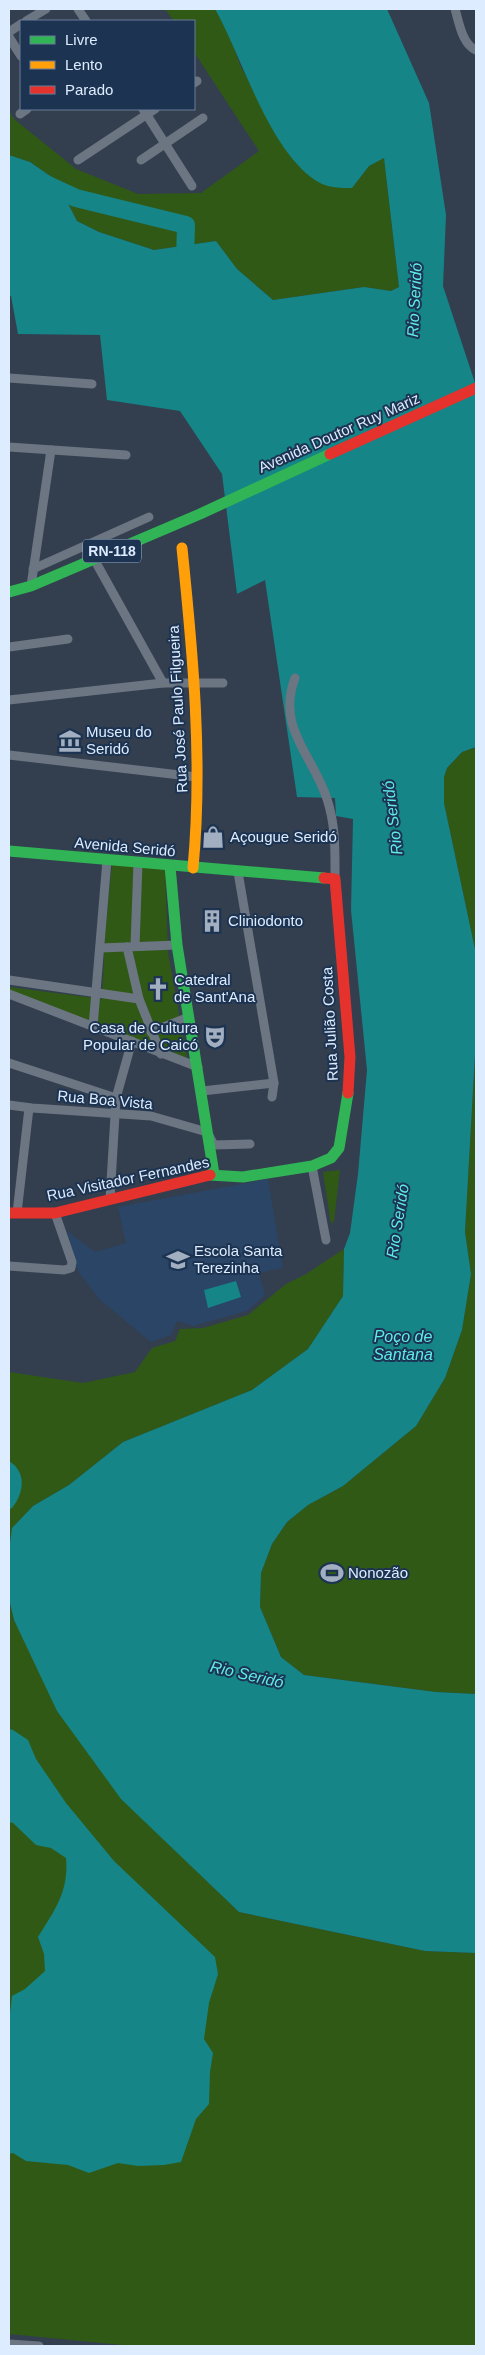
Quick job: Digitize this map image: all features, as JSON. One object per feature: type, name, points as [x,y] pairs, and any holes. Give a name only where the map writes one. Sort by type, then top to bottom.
[{"type":"main road","name":"Avenida Doutor Ruy Mariz","points":[[94,559],[476,388]]},
{"type":"main road","name":"Rua José Paulo Filgueira","points":[[182,548],[198,777],[193,868]]},
{"type":"main road","name":"RN-118","points":[[9,592],[31,586],[94,559]]},
{"type":"main road","name":"Avenida Seridó","points":[[9,851],[238,874],[335,879]]},
{"type":"main road","points":[[170,866],[177,945],[214,1174]]},
{"type":"main road","name":"Rua Julião Costa","points":[[312,1166],[331,1158],[339,1148],[350,1078],[348,1031],[335,879]]},
{"type":"main road","name":"Rua Visitador Fernandes","points":[[13,1213],[55,1213],[214,1174],[243,1177],[312,1166]]},
{"type":"street","points":[[28,20],[46,9]]},
{"type":"street","points":[[78,9],[85,20]]},
{"type":"street","points":[[455,9],[473,48]]},
{"type":"street","points":[[9,32],[20,25]]},
{"type":"street","points":[[9,37],[20,54]]},
{"type":"street","points":[[78,160],[144,112],[192,186]]},
{"type":"street","points":[[141,160],[203,118]]},
{"type":"street","points":[[9,378],[92,384]]},
{"type":"street","points":[[9,447],[126,455]]},
{"type":"street","points":[[31,586],[51,450]]},
{"type":"street","points":[[33,569],[149,516]]},
{"type":"street","points":[[94,559],[163,683]]},
{"type":"street","points":[[9,647],[68,639]]},
{"type":"street","points":[[295,678],[289,692],[288,711],[297,736],[323,788],[330,807],[336,844],[335,879]]},
{"type":"street","points":[[9,700],[163,683],[223,683]]},
{"type":"street","points":[[9,755],[198,777]]},
{"type":"street","points":[[93,1027],[107,860]]},
{"type":"street","points":[[138,863],[131,946],[139,1000],[161,1054]]},
{"type":"street","points":[[238,874],[274,1083],[272,1097]]},
{"type":"street","points":[[100,948],[177,945]]},
{"type":"street","points":[[9,980],[139,1000]]},
{"type":"street","points":[[9,994],[198,1067]]},
{"type":"street","points":[[151,1032],[189,1017]]},
{"type":"street","points":[[110,1200],[116,1098],[132,1041]]},
{"type":"street","points":[[9,1063],[116,1098]]},
{"type":"street","points":[[202,1091],[274,1083]]},
{"type":"street","name":"Rua Boa Vista","points":[[9,1105],[150,1116],[207,1132],[214,1145],[250,1144]]},
{"type":"street","points":[[13,1213],[29,1108]]},
{"type":"street","points":[[312,1166],[326,1240]]},
{"type":"street","points":[[9,1266],[64,1270],[72,1266],[55,1213]]},
{"type":"street","points":[[9,2344],[39,2346]]},
{"type":"shaded area","points":[[165,9],[215,9],[228,31],[240,65],[279,139],[298,165],[352,188],[369,166],[384,158],[399,287],[391,291],[364,287],[273,300],[237,269],[216,241],[154,250],[99,232],[77,221],[56,180],[30,162],[9,155],[9,111],[14,119],[76,169],[138,194],[201,193],[259,151],[195,54],[195,20],[173,20]]},
{"type":"shaded area","points":[[476,747],[476,954],[444,803],[444,777],[447,768],[462,752]]},
{"type":"shaded area","points":[[112,863],[165,867],[168,952],[187,1058],[9,993],[9,987],[102,999],[105,935]]},
{"type":"shaded area","points":[[476,1037],[476,1694],[436,1692],[304,1675],[281,1657],[260,1607],[261,1573],[272,1544],[287,1522],[308,1505],[343,1486],[416,1426],[445,1378],[462,1330],[471,1274],[465,1232]]},
{"type":"shaded area","points":[[340,1170],[334,1221],[331,1224],[323,1172]]},
{"type":"shaded area","name":"Escola Santa Terezinha","points":[[268,1179],[283,1268],[259,1273],[265,1295],[247,1311],[193,1326],[177,1321],[171,1335],[151,1342],[99,1299],[78,1271],[67,1231],[95,1252],[126,1243],[118,1207]]},
{"type":"shaded area","points":[[344,1249],[343,1296],[308,1349],[252,1390],[123,1442],[69,1485],[33,1506],[12,1528],[9,1550],[9,1372],[83,1383],[135,1372],[152,1348],[175,1341],[180,1329],[203,1328],[248,1315],[286,1284],[306,1274]]},
{"type":"shaded area","points":[[9,1599],[14,1621],[121,1798],[239,1912],[425,1951],[476,1953],[476,2346],[133,2346],[9,2334]]},
{"type":"water","points":[[215,9],[387,9],[429,103],[446,215],[443,286],[476,386],[476,747],[462,752],[447,768],[444,777],[444,803],[476,954],[476,1037],[465,1232],[471,1274],[462,1330],[445,1378],[416,1426],[343,1486],[308,1505],[287,1522],[272,1544],[261,1573],[260,1607],[281,1657],[304,1675],[436,1692],[476,1694],[476,1953],[425,1951],[239,1912],[121,1799],[57,1711],[14,1620],[9,1599],[9,1550],[12,1528],[33,1506],[69,1485],[123,1442],[252,1390],[308,1349],[343,1296],[344,1249],[350,1233],[358,1174],[367,1070],[351,910],[353,819],[336,816],[335,798],[297,797],[265,580],[237,594],[222,474],[180,411],[107,400],[100,335],[18,334],[11,296],[9,295],[9,155],[30,162],[56,180],[77,221],[99,232],[154,250],[216,241],[237,269],[273,300],[364,287],[391,291],[399,287],[384,158],[369,166],[352,188],[337,188],[322,184],[304,171],[287,152],[273,130]]},
{"type":"water","points":[[236,1281],[241,1297],[208,1308],[204,1290]]},
{"type":"water","points":[[9,1461],[19,1471],[22,1483],[16,1502],[9,1509]]},
{"type":"water","points":[[9,1729],[28,1740],[36,1759],[66,1803],[114,1861],[215,1957],[218,1974],[209,2003],[204,2039],[213,2053],[210,2072],[209,2104],[196,2119],[181,2162],[138,2166],[118,2163],[89,2173],[68,2165],[26,2161],[13,2153],[9,2154],[9,2022],[12,1996],[25,1989],[45,1971],[44,1954],[38,1937],[60,1900],[65,1880],[66,1858],[51,1848],[36,1845],[13,1823],[9,1822]]},
{"type":"waterway","points":[[9,167],[76,198],[186,225],[185,261],[193,265]]},
{"type":"traffic: fast","points":[[9,592],[31,586],[200,514],[330,454]]},
{"type":"traffic: fast","points":[[9,851],[324,878]]},
{"type":"traffic: fast","points":[[170,866],[177,945],[214,1174]]},
{"type":"traffic: fast","points":[[210,1175],[243,1177],[312,1166],[331,1158],[339,1148],[348,1093]]},
{"type":"traffic: slow","points":[[182,548],[190,628],[197,748],[196,828],[193,868]]},
{"type":"traffic: jam","points":[[330,454],[476,388]]},
{"type":"traffic: jam","points":[[324,878],[335,879],[350,1057],[348,1093]]},
{"type":"traffic: jam","points":[[9,1213],[55,1213],[210,1175]]},
{"type":"place","name":"Museu do Seridó","points":[[70,741]]},
{"type":"place","name":"Açougue Seridó","points":[[213,837]]},
{"type":"place","name":"Cliniodonto","points":[[212,921]]},
{"type":"place","name":"Catedral de Sant'Ana","points":[[158,989]]},
{"type":"place","name":"Casa de Cultura Popular de Caicó","points":[[215,1037]]},
{"type":"place","name":"Escola Santa Terezinha","points":[[178,1260]]},
{"type":"place","name":"Nonozão","points":[[332,1573]]},
{"type":"water label","name":"Rio Seridó","points":[[414,300]]},
{"type":"water label","name":"Rio Seridó","points":[[392,818]]},
{"type":"water label","name":"Rio Seridó","points":[[397,1221]]},
{"type":"water label","name":"Poço de Santana","points":[[403,1345]]},
{"type":"water label","name":"Rio Seridó","points":[[247,1674]]}]
